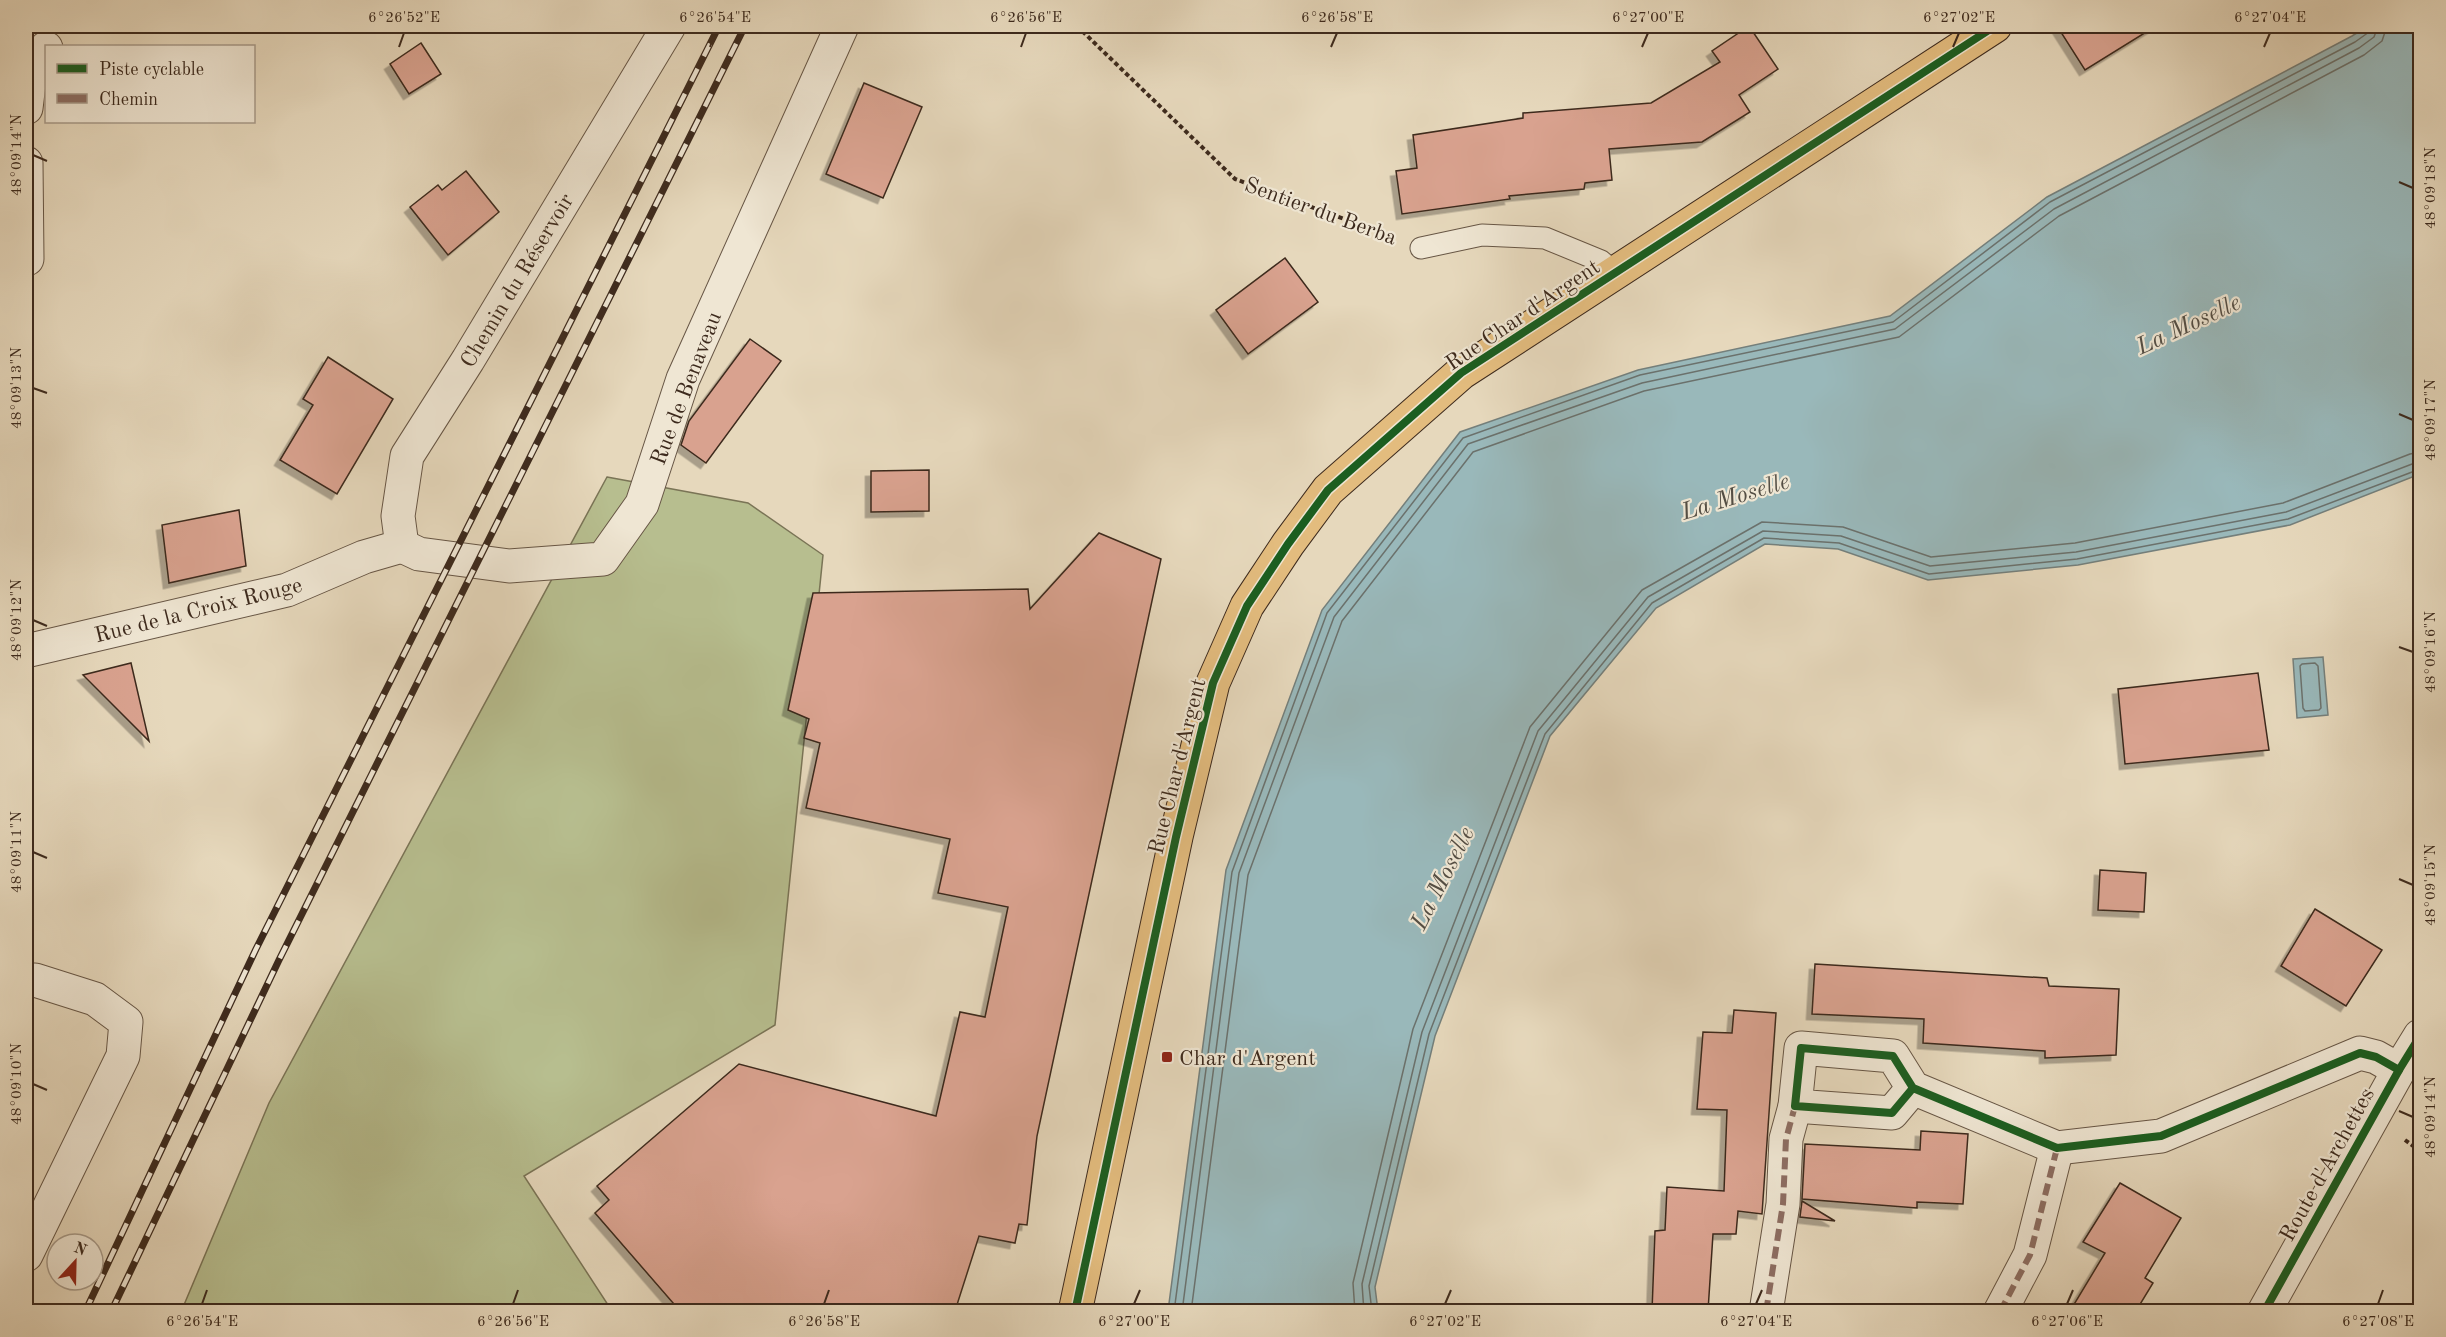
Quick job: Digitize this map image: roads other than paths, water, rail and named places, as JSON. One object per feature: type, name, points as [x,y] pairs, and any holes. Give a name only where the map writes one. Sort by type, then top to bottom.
[{"type":"main road","name":"Rue Char d'Argent","points":[[1075,1311],[1174,848],[1213,683],[1247,606],[1287,544],[1328,490],[1461,373],[1995,26]]},
{"type":"street","points":[[48,45],[62,26]]},
{"type":"street","name":"Chemin du Réservoir","points":[[402,546],[398,516],[407,456],[474,350],[669,26]]},
{"type":"street","name":"Rue de Benaveau","points":[[402,546],[419,554],[509,566],[603,559],[642,504],[683,379],[842,26]]},
{"type":"street","points":[[26,108],[30,76],[45,50]]},
{"type":"street","points":[[26,163],[27,259]]},
{"type":"street","name":"Rue de la Croix Rouge","points":[[26,651],[287,590],[364,557],[402,546]]},
{"type":"street","points":[[26,980],[35,980],[95,999],[126,1022],[123,1056],[26,1255]]},
{"type":"street","name":"Route d'Archettes","points":[[2264,1311],[2399,1070],[2421,1036]]},
{"type":"street","points":[[1766,1311],[1783,1204],[1786,1139],[1795,1106],[1801,1048],[1893,1056],[1913,1088],[2057,1148],[2162,1136],[2360,1053],[2376,1057],[2399,1070]]},
{"type":"street","points":[[1795,1106],[1892,1113],[1913,1088]]},
{"type":"street","points":[[2000,1311],[2030,1256],[2057,1148]]},
{"type":"lane","name":"Sentier du Berba","points":[[1421,248],[1482,235],[1545,238],[1601,261],[1615,273]]},
{"type":"water","name":"La Moselle","points":[[2368,26],[2420,26],[2420,474],[2290,525],[2078,565],[1928,580],[1838,549],[1765,544],[1656,608],[1550,736],[1435,1036],[1375,1287],[1378,1311],[1168,1311],[1226,870],[1322,610],[1460,432],[1638,370],[1890,316],[2047,197]]},
{"type":"water","points":[[2323,657],[2328,715],[2297,718],[2293,659]]},
{"type":"railway","points":[[85,1312],[256,949],[719,26]]},
{"type":"railway","points":[[111,1312],[279,960],[745,26]]},
{"type":"place","name":"Char d'Argent","points":[[1167,1057]]}]
